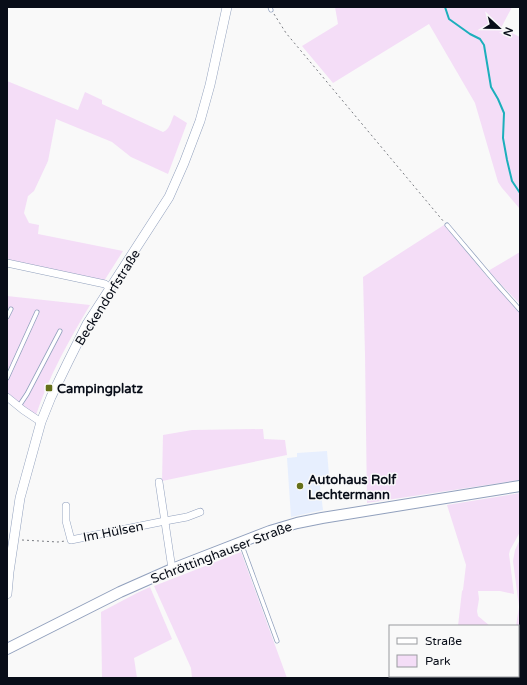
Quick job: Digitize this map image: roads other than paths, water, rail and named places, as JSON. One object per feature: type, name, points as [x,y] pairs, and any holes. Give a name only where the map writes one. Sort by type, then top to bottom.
[{"type":"main road","name":"Schröttinghauser Straße","points":[[7,648],[120,592],[172,569],[240,542],[281,528],[322,518],[520,486]]},
{"type":"street","name":"Beckendorfstraße","points":[[7,594],[8,572],[20,498],[41,422],[51,397],[87,324],[169,197],[184,164],[202,114],[210,85],[227,7]]},
{"type":"street","points":[[7,263],[105,284],[110,288]]},
{"type":"street","points":[[7,397],[41,422]]},
{"type":"street","points":[[159,482],[172,569]]},
{"type":"street","name":"Im Hülsen","points":[[66,506],[66,521],[71,540],[187,517],[200,512]]},
{"type":"lane","points":[[447,225],[520,310]]},
{"type":"lane","points":[[7,317],[11,309]]},
{"type":"lane","points":[[7,378],[37,312]]},
{"type":"lane","points":[[19,406],[27,394],[60,331]]},
{"type":"lane","points":[[240,542],[277,641]]},
{"type":"waterway","points":[[445,7],[449,19],[470,34],[480,39],[484,45],[491,87],[504,113],[503,138],[512,181],[520,193]]},
{"type":"place","name":"Campingplatz","points":[[49,388]]},
{"type":"place","name":"Autohaus Rolf Lechtermann","points":[[300,486]]}]
